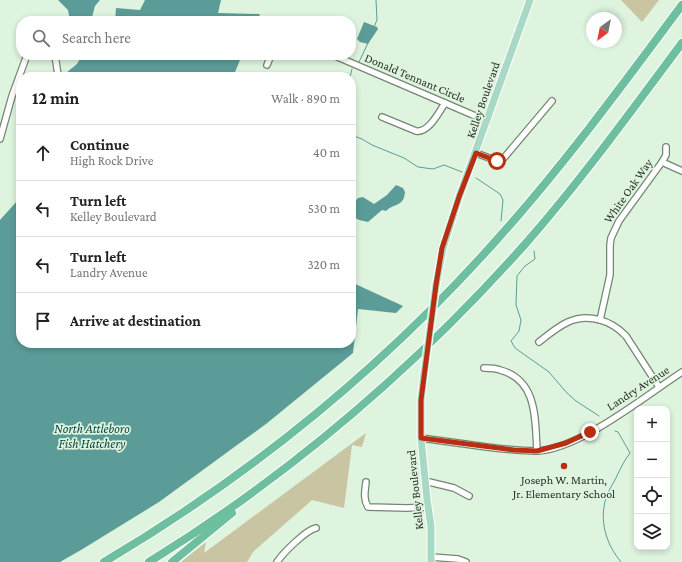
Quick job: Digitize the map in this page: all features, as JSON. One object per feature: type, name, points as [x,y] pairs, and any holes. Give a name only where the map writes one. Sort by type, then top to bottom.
[{"type":"highway","points":[[104,562],[181,514],[273,448],[340,393],[410,331],[466,274],[528,204],[574,147],[682,5]]},
{"type":"highway","points":[[149,562],[219,516],[326,436],[386,384],[454,319],[491,281],[579,180],[682,43]]},
{"type":"highway","points":[[172,562],[283,469]]},
{"type":"main road","name":"Kelley Boulevard","points":[[431,559],[431,527],[421,438],[421,400],[442,248],[530,0]]},
{"type":"street","points":[[21,72],[26,60]]},
{"type":"street","points":[[56,60],[58,72]]},
{"type":"street","points":[[267,66],[269,60]]},
{"type":"street","name":"Donald Tennant Circle","points":[[345,60],[487,121]]},
{"type":"street","points":[[0,139],[16,86]]},
{"type":"street","points":[[476,153],[497,161],[503,160],[552,101]]},
{"type":"street","points":[[382,117],[416,131],[422,131],[428,127],[445,103]]},
{"type":"street","name":"White Oak Way","points":[[600,320],[610,275],[610,245],[613,232],[618,221],[662,162],[666,155],[666,146]]},
{"type":"street","points":[[662,162],[682,172]]},
{"type":"street","points":[[539,342],[559,327],[570,321],[586,318],[612,324],[622,332],[659,387]]},
{"type":"street","points":[[484,368],[500,370],[518,379],[529,394],[532,400],[535,416],[537,451]]},
{"type":"street","name":"Landry Avenue","points":[[421,438],[514,450],[537,451],[581,437],[619,414],[682,372]]},
{"type":"street","points":[[425,481],[454,488],[469,496]]},
{"type":"street","points":[[366,482],[364,495],[368,507],[407,508],[428,506]]},
{"type":"street","points":[[277,562],[309,531],[316,528]]},
{"type":"street","points":[[431,559],[458,559],[466,562]]},
{"type":"shaded area","points":[[621,0],[659,0],[642,22]]},
{"type":"shaded area","points":[[366,433],[362,447],[352,445],[344,508],[312,500],[253,552],[247,562],[181,562],[206,542],[204,553]]},
{"type":"water","points":[[58,0],[100,0],[95,6],[92,16],[69,16],[68,10]]},
{"type":"water","points":[[145,0],[221,0],[218,13],[260,14],[259,16],[115,16],[116,8],[140,10]]},
{"type":"water","points":[[364,22],[377,27],[378,29],[368,44],[360,42],[357,39]]},
{"type":"water","points":[[79,60],[240,60],[235,72],[67,72],[77,64]]},
{"type":"water","points":[[396,185],[403,188],[405,192],[401,202],[386,211],[382,210],[368,222],[356,218],[356,200],[358,198],[363,197],[374,204],[387,195]]},
{"type":"water","name":"North Attleboro Fish Hatchery","points":[[16,202],[16,348],[354,348],[353,353],[266,424],[159,502],[81,550],[60,562],[0,562],[0,220]]},
{"type":"water","name":"North Attleboro Fish Hatchery","points":[[356,284],[403,306],[396,313],[358,309],[356,327]]},
{"type":"waterway","points":[[374,27],[377,20],[376,0]]},
{"type":"waterway","points":[[359,62],[368,43]]},
{"type":"waterway","points":[[356,137],[404,158],[418,167],[433,169],[444,165],[462,172]]},
{"type":"waterway","points":[[476,178],[500,194],[503,200],[501,221]]},
{"type":"waterway","points":[[534,251],[535,259],[525,266],[517,276],[516,305],[521,320],[519,331],[511,341],[515,348],[549,372],[576,401],[599,416]]},
{"type":"waterway","points":[[615,431],[618,432],[630,453],[622,465],[608,493],[603,515],[605,532],[611,548],[621,562]]},
{"type":"place","name":"Joseph W. Martin, Jr. Elementary School","points":[[564,466]]},
{"type":"route","points":[[497,161],[476,153],[442,248],[421,400],[421,438],[514,450],[537,451],[566,443],[590,432]]}]
